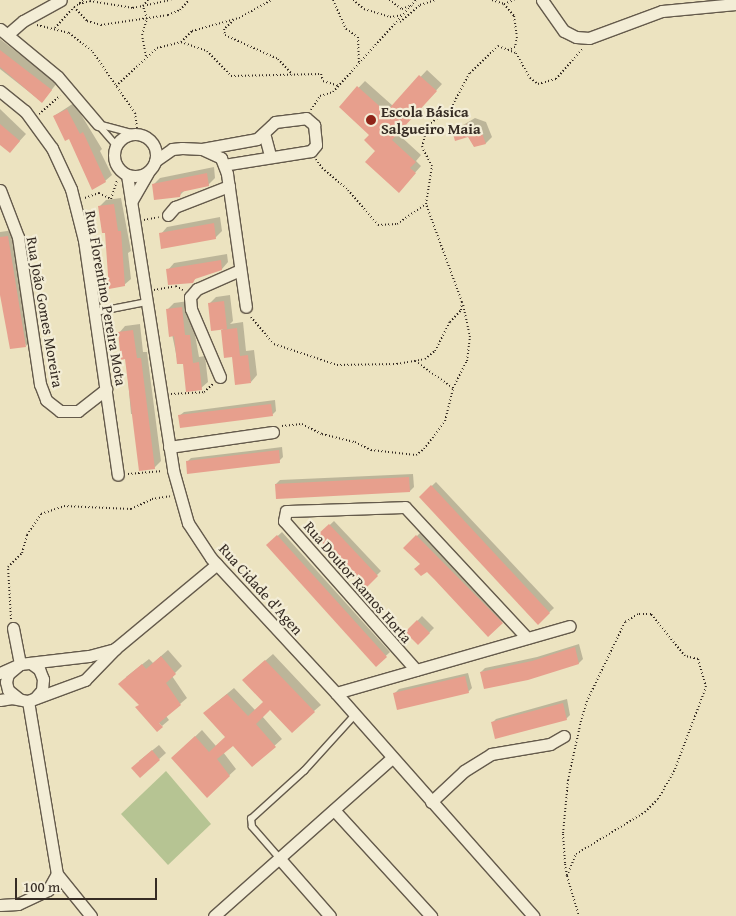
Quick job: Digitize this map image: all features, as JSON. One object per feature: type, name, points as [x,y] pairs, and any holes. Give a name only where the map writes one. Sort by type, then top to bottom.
[{"type":"street","points":[[62,0],[4,32],[69,88],[98,124]]},
{"type":"street","points":[[542,0],[564,31],[576,37],[589,38],[662,12],[736,4]]},
{"type":"street","name":"Rua Florentino Pereira Mota","points":[[0,91],[31,120],[52,148],[74,203],[96,312],[118,475]]},
{"type":"street","points":[[148,172],[134,177],[124,173],[114,159],[116,145],[121,139],[140,136],[172,149],[202,149],[257,139],[275,122],[306,118],[314,125],[316,144],[311,151],[270,156],[224,165]]},
{"type":"street","points":[[264,133],[270,156]]},
{"type":"street","points":[[140,136],[155,148],[155,161]]},
{"type":"street","points":[[131,202],[155,161],[172,149]]},
{"type":"street","points":[[202,149],[221,158],[224,165],[229,186],[246,308]]},
{"type":"street","name":"Rua Cidade d'Agen","points":[[124,173],[131,202],[147,297],[177,496],[188,523],[217,564],[336,693],[533,916]]},
{"type":"street","points":[[168,215],[175,207],[229,186]]},
{"type":"street","name":"Rua João Gomes Moreira","points":[[0,190],[18,237],[40,384],[46,400],[60,411],[78,410],[106,389]]},
{"type":"street","points":[[220,377],[191,309],[192,295],[197,289],[240,270]]},
{"type":"street","points":[[169,447],[273,432]]},
{"type":"street","name":"Rua Doutor Ramos Horta","points":[[416,670],[284,521],[286,511],[405,507],[527,638]]},
{"type":"street","points":[[0,700],[27,699],[85,680],[116,648],[217,564]]},
{"type":"street","points":[[336,693],[570,626]]},
{"type":"street","points":[[13,628],[26,664],[39,669],[42,679],[42,690],[27,699]]},
{"type":"street","points":[[0,673],[26,664],[89,656],[116,648]]},
{"type":"street","points":[[26,664],[8,674],[6,682],[8,690],[27,699]]},
{"type":"street","points":[[27,699],[57,874],[91,916]]},
{"type":"street","points":[[431,802],[464,771],[491,754],[550,744],[564,736]]},
{"type":"street","points":[[214,916],[392,758]]},
{"type":"street","points":[[334,810],[431,916]]},
{"type":"street","points":[[279,858],[330,916]]},
{"type":"street","points":[[0,905],[18,904],[48,890],[57,874]]},
{"type":"lane","points":[[98,124],[140,136]]},
{"type":"lane","points":[[98,124],[116,145]]},
{"type":"lane","points":[[96,312],[147,297]]},
{"type":"lane","points":[[279,858],[252,827],[252,819],[304,771],[355,715]]},
{"type":"path","points":[[55,28],[74,7],[84,0]]},
{"type":"path","points":[[143,6],[148,0]]},
{"type":"path","points":[[79,4],[90,1],[133,8],[171,0]]},
{"type":"path","points":[[74,7],[87,21],[101,25],[180,10],[189,0]]},
{"type":"path","points":[[116,86],[146,56],[157,48],[181,42],[192,31],[234,20],[272,0]]},
{"type":"path","points":[[333,0],[346,29],[358,37],[359,64]]},
{"type":"path","points":[[353,0],[364,9],[390,17],[405,15]]},
{"type":"path","points":[[389,0],[402,9],[412,5]]},
{"type":"path","points":[[306,118],[320,96],[333,92],[339,86],[405,15],[416,0]]},
{"type":"path","points":[[392,28],[420,5],[435,0]]},
{"type":"path","points":[[492,0],[504,4],[514,16],[517,37],[515,47],[508,50]]},
{"type":"path","points":[[504,4],[514,0]]},
{"type":"path","points":[[143,6],[145,17],[142,35],[146,56]]},
{"type":"path","points":[[234,20],[224,29],[224,35],[278,59],[292,74]]},
{"type":"path","points":[[23,21],[55,28],[81,40],[135,113],[140,136]]},
{"type":"path","points":[[273,432],[283,426],[302,424],[322,434],[355,442],[371,450],[416,455],[445,421],[454,388],[467,361],[470,337],[462,302],[426,204],[432,166],[422,146],[428,125],[451,108],[470,73],[498,46],[516,53],[530,78],[538,84],[556,79],[581,52],[589,38]]},
{"type":"path","points":[[181,42],[208,51],[231,76],[320,74],[323,81],[339,86]]},
{"type":"path","points":[[31,120],[69,88]]},
{"type":"path","points":[[311,151],[322,168],[348,190],[378,225],[397,224],[426,204]]},
{"type":"path","points":[[74,203],[99,192],[111,199],[124,173]]},
{"type":"path","points":[[134,222],[168,215]]},
{"type":"path","points":[[147,297],[176,286],[192,295]]},
{"type":"path","points":[[246,308],[254,323],[274,344],[310,359],[337,365],[366,366],[425,359],[435,351],[450,322],[461,310],[462,302]]},
{"type":"path","points":[[415,361],[454,388]]},
{"type":"path","points":[[161,395],[204,392],[220,377]]},
{"type":"path","points":[[118,475],[173,470]]},
{"type":"path","points":[[13,628],[8,596],[8,567],[22,553],[27,535],[41,514],[64,506],[131,509],[152,499],[177,496]]},
{"type":"path","points":[[567,876],[576,854],[646,812],[658,800],[675,769],[706,687],[698,659],[685,656],[661,630],[659,621],[645,613],[631,616],[625,622],[587,700],[568,780],[564,834],[567,876],[579,916]]},
{"type":"green space","points":[[166,771],[211,824],[168,865],[121,814]]},
{"type":"building","points":[[0,50],[52,90],[42,103],[0,67]]},
{"type":"building","points":[[419,75],[437,91],[392,140],[416,162],[410,168],[416,173],[399,193],[365,162],[375,151],[364,140],[369,135],[339,107],[357,86],[386,112]]},
{"type":"building","points":[[67,109],[80,134],[83,132],[106,182],[92,190],[69,139],[65,141],[53,116]]},
{"type":"building","points":[[0,124],[20,141],[10,153],[0,145]]},
{"type":"building","points":[[468,124],[480,128],[486,144],[474,147],[468,137],[455,141],[452,130]]},
{"type":"building","points":[[207,173],[209,186],[181,192],[180,197],[154,200],[152,184]]},
{"type":"building","points":[[114,204],[118,231],[121,231],[125,286],[109,289],[105,233],[102,233],[98,206]]},
{"type":"building","points":[[214,223],[216,239],[161,249],[159,233]]},
{"type":"building","points":[[8,236],[26,347],[10,349],[0,295],[0,237]]},
{"type":"building","points":[[221,260],[222,270],[195,279],[193,283],[168,285],[166,269]]},
{"type":"building","points":[[224,301],[227,329],[211,331],[208,303]]},
{"type":"building","points":[[182,307],[185,335],[190,335],[193,363],[199,362],[202,390],[186,392],[183,364],[177,364],[174,336],[169,337],[166,309]]},
{"type":"building","points":[[237,328],[240,356],[248,355],[251,383],[235,385],[232,357],[224,358],[221,330]]},
{"type":"building","points":[[133,330],[137,358],[141,358],[155,469],[139,471],[125,359],[121,360],[118,332]]},
{"type":"building","points":[[271,404],[273,416],[180,428],[178,415]]},
{"type":"building","points":[[279,450],[280,463],[187,474],[186,461]]},
{"type":"building","points":[[409,477],[410,492],[276,499],[275,484]]},
{"type":"building","points":[[431,485],[550,613],[538,625],[419,497]]},
{"type":"building","points":[[329,524],[378,576],[365,589],[316,536]]},
{"type":"building","points":[[277,535],[387,657],[376,667],[266,545]]},
{"type":"building","points":[[416,535],[503,623],[488,637],[427,572],[421,576],[414,569],[420,564],[403,548]]},
{"type":"building","points":[[417,620],[430,633],[418,645],[405,632]]},
{"type":"building","points":[[575,647],[579,664],[528,680],[484,689],[480,672],[532,661]]},
{"type":"building","points":[[161,656],[176,674],[166,683],[181,705],[159,723],[163,727],[157,732],[135,707],[139,705],[118,684],[142,664],[146,669]]},
{"type":"building","points":[[265,660],[315,712],[292,733],[270,710],[256,724],[276,747],[252,767],[233,746],[217,759],[230,776],[207,798],[171,758],[195,736],[209,752],[225,737],[203,713],[227,694],[248,716],[263,702],[242,680]]},
{"type":"building","points":[[465,676],[469,693],[397,710],[393,693]]},
{"type":"building","points":[[563,703],[567,720],[495,739],[491,722]]},
{"type":"building","points":[[152,750],[160,760],[140,778],[131,768]]},
{"type":"place","name":"Escola Básica Salgueiro Maia","points":[[371,120]]}]
